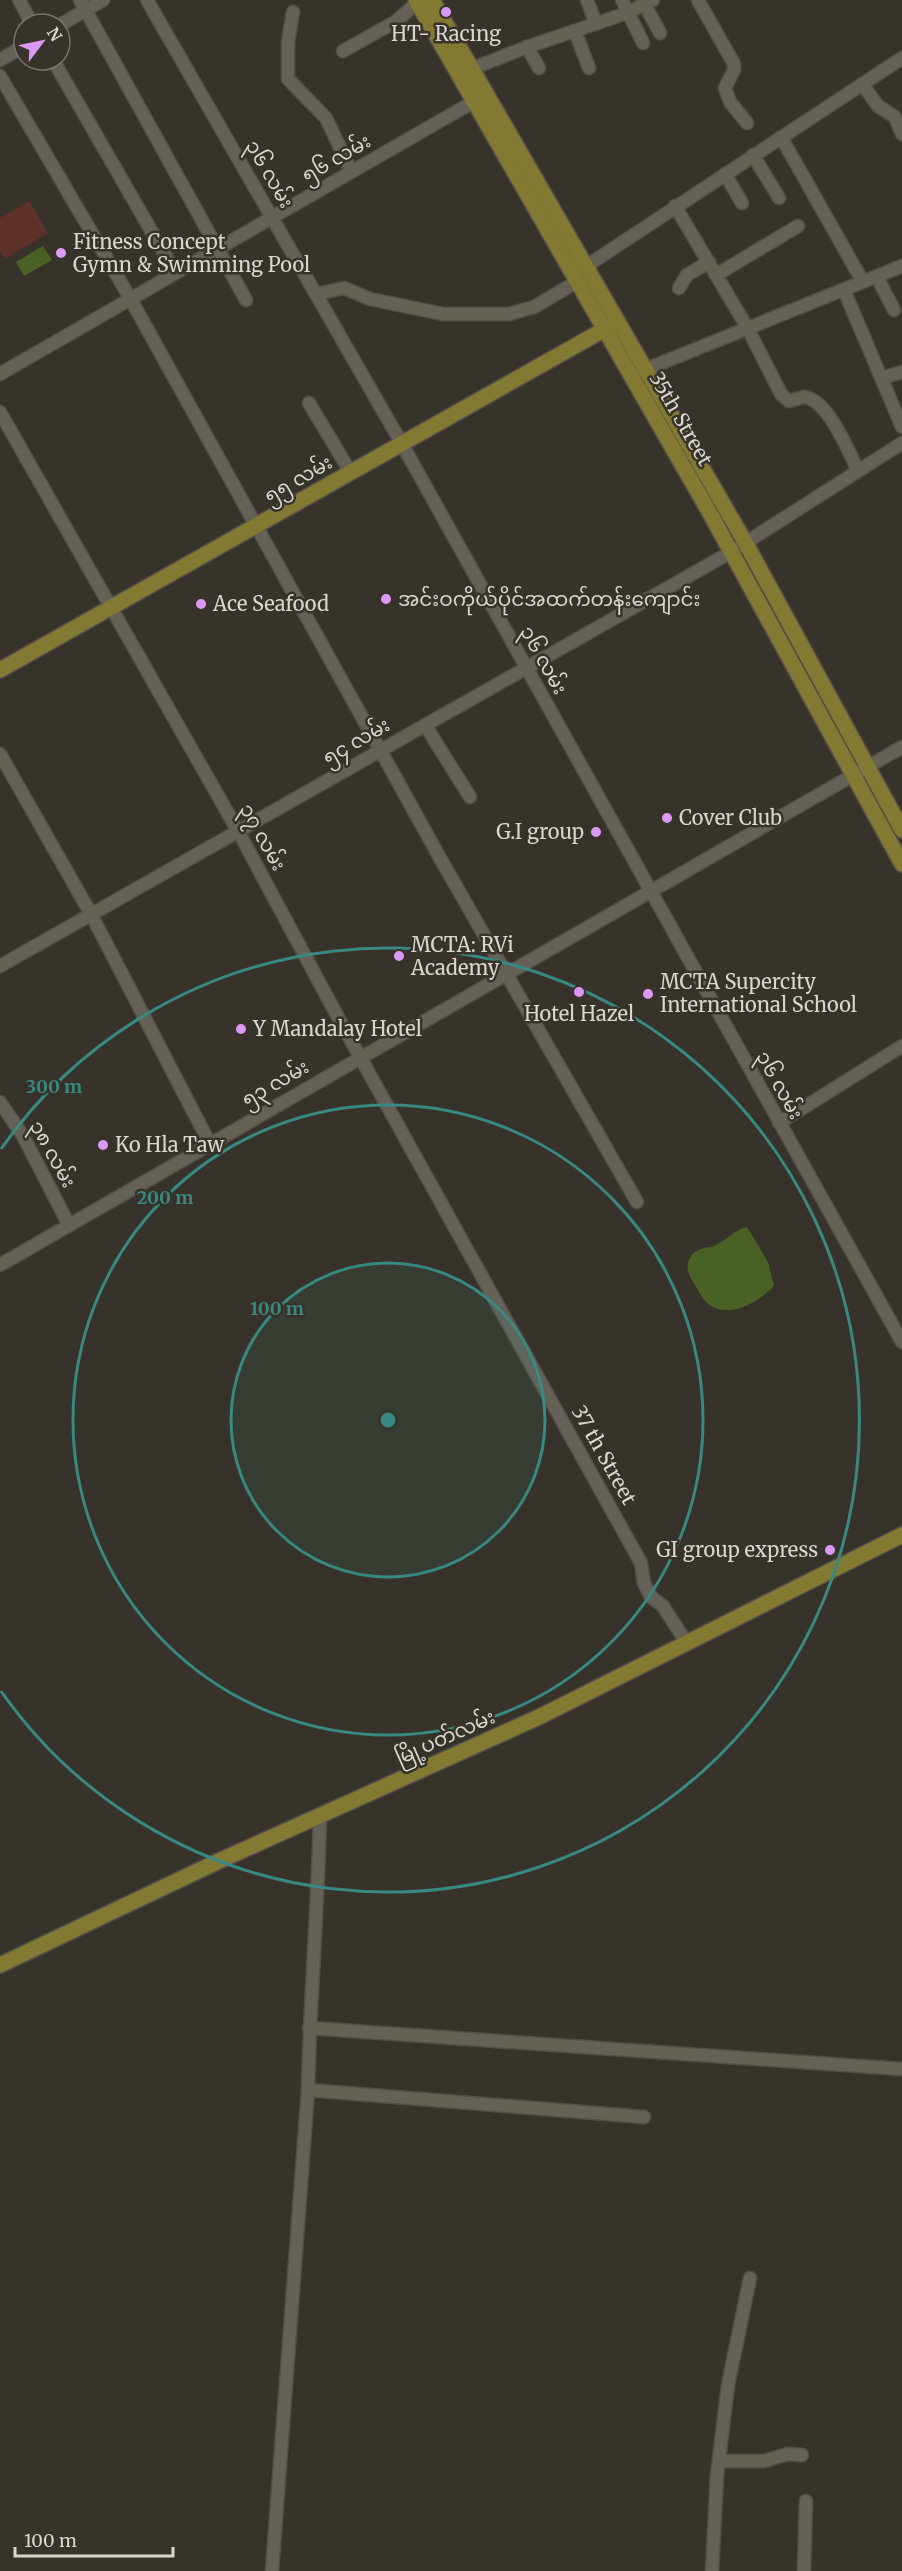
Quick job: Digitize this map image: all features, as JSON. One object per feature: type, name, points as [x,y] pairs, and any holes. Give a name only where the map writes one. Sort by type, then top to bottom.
[{"type":"main road","name":"35th Street","points":[[421,1],[471,69],[479,98],[578,282],[611,326],[745,542],[902,830]]},
{"type":"main road","name":"35th Street","points":[[421,1],[585,267],[611,326]]},
{"type":"main road","name":"၅၅ လမ်း","points":[[0,670],[611,326]]},
{"type":"main road","name":"35th Street","points":[[638,372],[731,552],[902,864]]},
{"type":"main road","name":"မြို့ပတ်လမ်း","points":[[0,1965],[320,1815],[539,1717],[902,1535]]},
{"type":"street","points":[[103,0],[82,5],[219,247],[246,300]]},
{"type":"street","name":"၃၆ လမ်း","points":[[147,0],[402,444],[778,1123],[902,1342]]},
{"type":"street","points":[[587,0],[596,24]]},
{"type":"street","points":[[622,0],[643,43]]},
{"type":"street","points":[[698,0],[734,64],[734,70],[725,87],[730,102],[747,123]]},
{"type":"street","points":[[343,51],[395,22],[421,1]]},
{"type":"street","points":[[471,69],[627,13],[649,2],[660,33]]},
{"type":"street","points":[[293,12],[288,42],[288,80],[326,118],[351,171]]},
{"type":"street","points":[[576,31],[589,68]]},
{"type":"street","points":[[527,47],[539,68]]},
{"type":"street","points":[[585,267],[902,58]]},
{"type":"street","points":[[60,72],[174,272]]},
{"type":"street","points":[[0,76],[130,298],[380,750],[637,1202]]},
{"type":"street","points":[[862,84],[878,106],[895,117],[902,135]]},
{"type":"street","name":"၅၆ လမ်း","points":[[0,374],[479,98]]},
{"type":"street","points":[[781,137],[863,282]]},
{"type":"street","points":[[753,155],[779,198]]},
{"type":"street","points":[[725,174],[742,203]]},
{"type":"street","points":[[675,207],[747,327],[781,394],[789,401],[804,397],[819,403],[839,434],[858,471]]},
{"type":"street","points":[[716,275],[798,226]]},
{"type":"street","points":[[679,288],[687,276],[709,262]]},
{"type":"street","points":[[638,372],[902,266]]},
{"type":"street","points":[[877,277],[894,310]]},
{"type":"street","points":[[316,294],[344,288],[370,299],[442,314],[509,314],[534,307],[578,282]]},
{"type":"street","points":[[844,290],[902,427]]},
{"type":"street","points":[[882,378],[902,372]]},
{"type":"street","points":[[309,403],[351,473]]},
{"type":"street","name":"၃၇ လမ်း","points":[[0,412],[238,831],[486,1284]]},
{"type":"street","name":"၅၄ လမ်း","points":[[0,966],[731,552],[902,443]]},
{"type":"street","points":[[425,725],[470,797]]},
{"type":"street","name":"၅၃ လမ်း","points":[[0,1264],[902,747]]},
{"type":"street","points":[[0,754],[91,914],[210,1144]]},
{"type":"street","points":[[778,1123],[902,1046]]},
{"type":"street","name":"၃၈ လမ်း","points":[[0,1102],[23,1137],[69,1225]]},
{"type":"street","name":"37 th Street","points":[[486,1284],[640,1563],[644,1582],[651,1597],[663,1606],[686,1642]]},
{"type":"street","points":[[272,2571],[308,2090],[309,2028],[318,1907],[320,1815]]},
{"type":"street","points":[[309,2028],[902,2069]]},
{"type":"street","points":[[308,2090],[644,2117]]},
{"type":"street","points":[[712,2571],[719,2461],[728,2385],[750,2278]]},
{"type":"street","points":[[719,2461],[764,2461],[788,2454],[801,2455]]},
{"type":"street","points":[[804,2571],[806,2501]]},
{"type":"shaded area","points":[[29,201],[48,233],[5,259],[0,251],[0,218]]},
{"type":"shaded area","points":[[43,246],[52,260],[24,276],[16,262]]},
{"type":"shaded area","points":[[747,1227],[768,1262],[774,1286],[741,1308],[722,1310],[713,1307],[704,1299],[691,1278],[688,1271],[689,1260],[696,1251],[716,1245]]},
{"type":"place","name":"HT- Racing","points":[[446,12]]},
{"type":"place","name":"Fitness Concept Gymn & Swimming Pool","points":[[61,253]]},
{"type":"place","name":"အင်းဝကိုယ်ပိုင်အထက်တန်းကျောင်း","points":[[386,599]]},
{"type":"place","name":"Ace Seafood","points":[[201,604]]},
{"type":"place","name":"Cover Club","points":[[667,818]]},
{"type":"place","name":"G.I group","points":[[596,832]]},
{"type":"place","name":"MCTA: RVi Academy","points":[[399,956]]},
{"type":"place","name":"Hotel Hazel","points":[[579,992]]},
{"type":"place","name":"MCTA Supercity International School","points":[[648,994]]},
{"type":"place","name":"Y Mandalay Hotel","points":[[241,1029]]},
{"type":"place","name":"Ko Hla Taw","points":[[103,1145]]},
{"type":"place","name":"GI group express","points":[[830,1550]]}]
